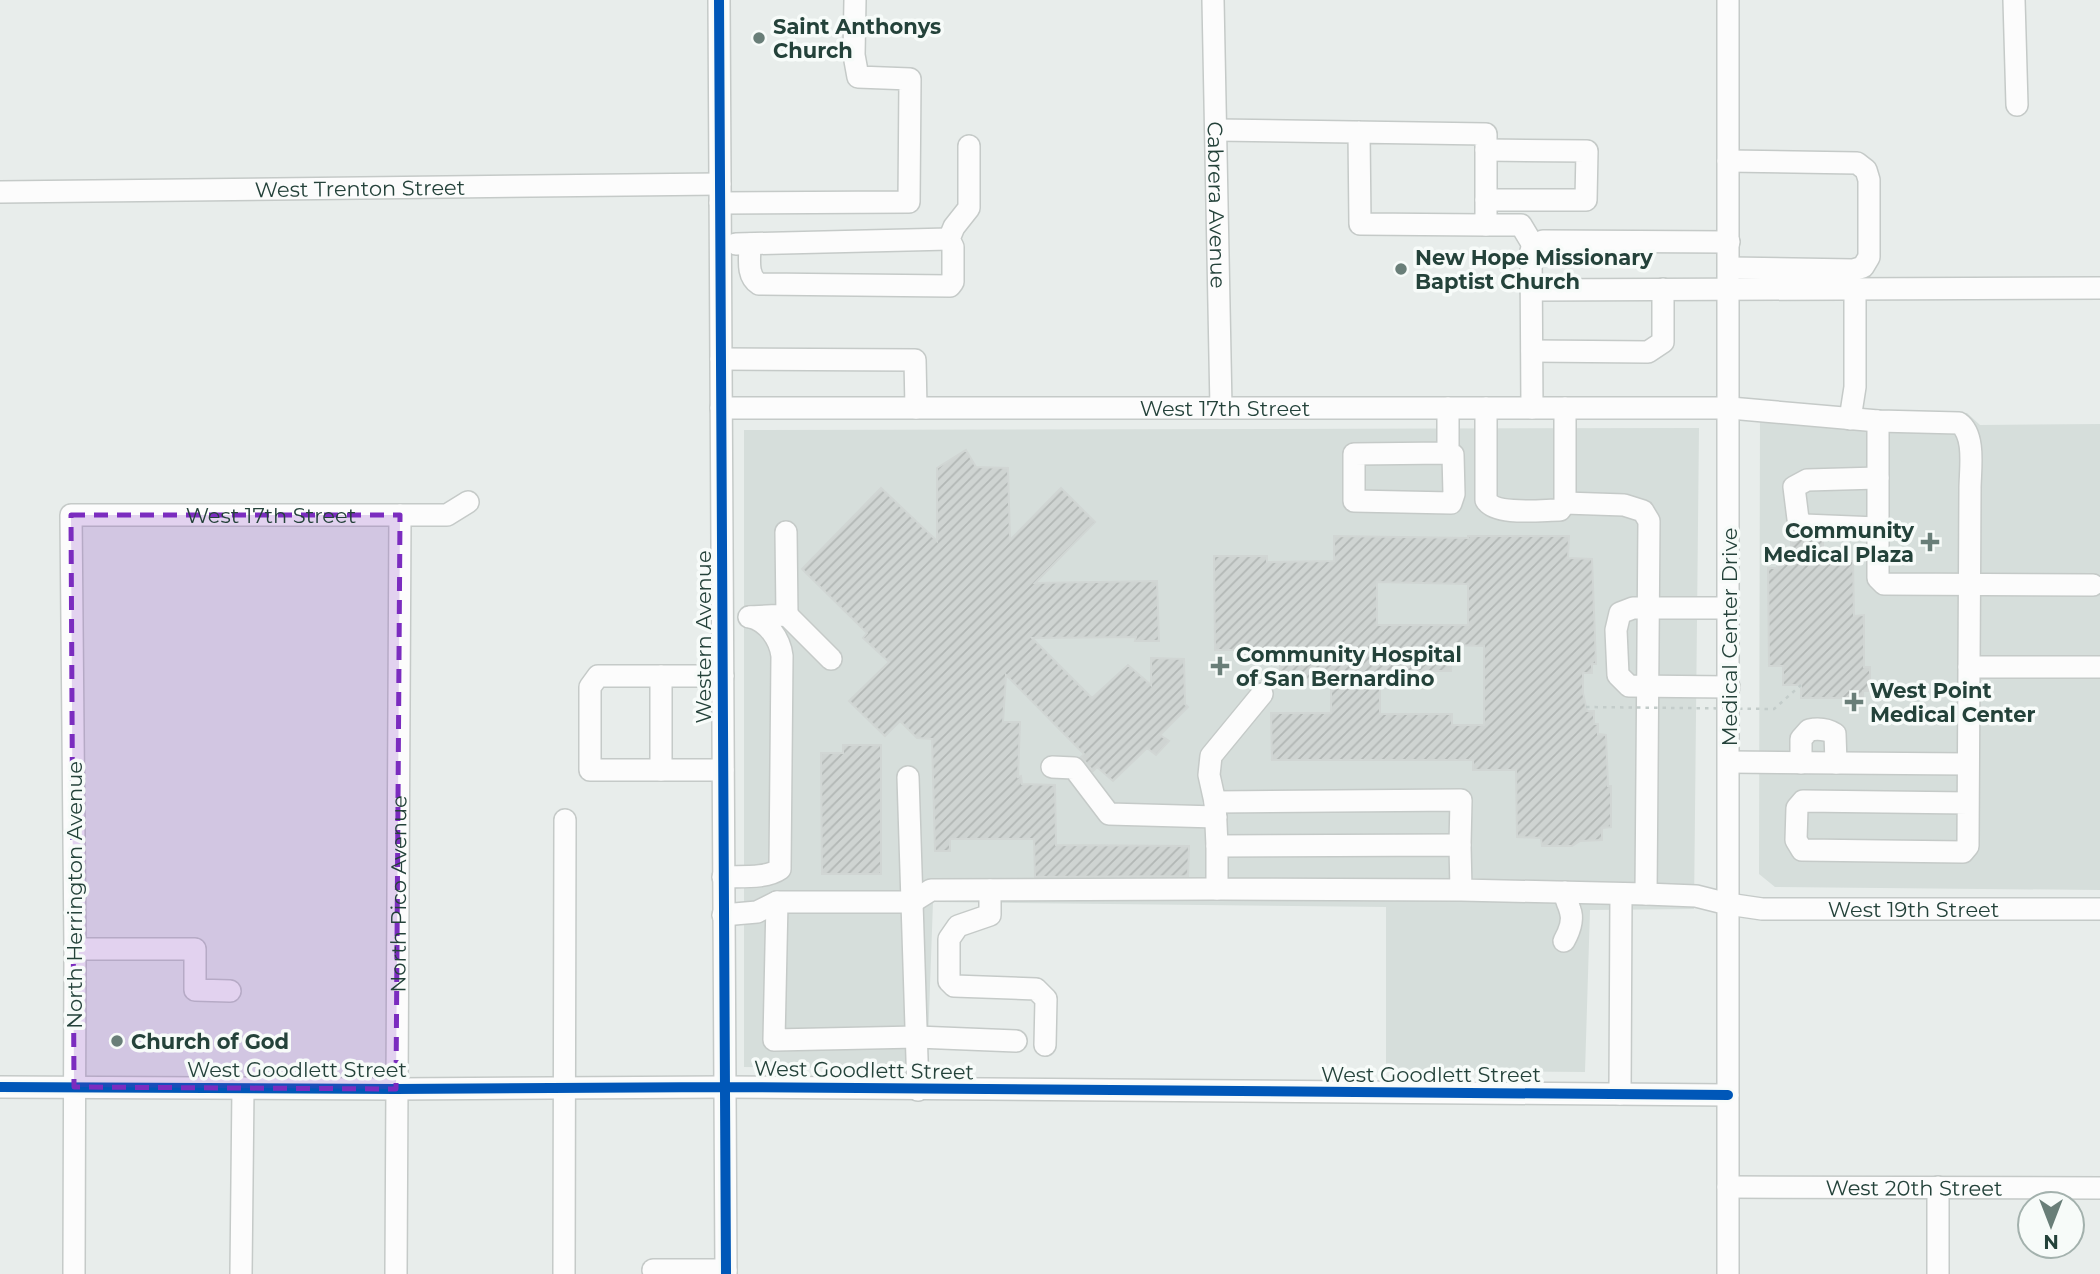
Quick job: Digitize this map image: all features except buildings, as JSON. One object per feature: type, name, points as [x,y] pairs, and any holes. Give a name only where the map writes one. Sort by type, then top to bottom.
[{"type":"street","name":"Western Avenue","points":[[719,0],[726,1272]]},
{"type":"street","points":[[855,0],[854,55],[858,77],[911,79],[909,239]]},
{"type":"street","name":"Cabrera Avenue","points":[[1213,0],[1221,408]]},
{"type":"street","name":"Medical Center Drive","points":[[1728,0],[1728,1274]]},
{"type":"street","points":[[2014,0],[2017,105]]},
{"type":"street","points":[[1216,130],[1486,134],[1486,225]]},
{"type":"street","points":[[1359,132],[1360,224],[1521,225],[1530,218],[1531,200]]},
{"type":"street","points":[[751,244],[750,275],[759,284],[950,286],[953,282],[953,247],[949,239],[954,227],[969,208],[969,146]]},
{"type":"street","points":[[1486,150],[1587,151],[1586,200],[1486,200]]},
{"type":"street","points":[[1531,290],[1663,289],[1729,278],[1853,270],[1863,267],[1869,257],[1869,180],[1866,170],[1857,163],[1728,161]]},
{"type":"street","name":"West Trenton Street","points":[[0,192],[720,193],[909,202]]},
{"type":"street","points":[[1521,225],[1533,245],[1532,408]]},
{"type":"street","points":[[720,244],[949,239]]},
{"type":"street","points":[[1533,245],[1544,241],[1729,242]]},
{"type":"street","points":[[1729,278],[1855,288],[2100,288]]},
{"type":"street","points":[[1850,419],[1855,387],[1855,288]]},
{"type":"street","points":[[1532,351],[1648,352],[1662,342],[1663,289]]},
{"type":"street","points":[[721,359],[915,359],[916,408]]},
{"type":"street","name":"West 17th Street","points":[[721,408],[1730,408],[1878,421],[1947,422],[1965,428],[1969,440],[1969,586]]},
{"type":"street","points":[[1448,408],[1448,453]]},
{"type":"street","points":[[1486,408],[1488,505],[1495,509],[1560,510],[1565,503],[1565,408]]},
{"type":"street","points":[[1878,421],[1878,578],[1884,584],[2093,585]]},
{"type":"street","points":[[1448,453],[1453,455],[1454,494],[1451,503],[1354,501],[1354,454],[1448,453]]},
{"type":"street","points":[[1877,528],[1804,525],[1798,519],[1794,486],[1807,480],[1878,478]]},
{"type":"street","name":"West 17th Street","points":[[71,516],[447,515],[468,502]]},
{"type":"street","points":[[1565,503],[1624,505],[1643,511],[1649,521],[1646,894]]},
{"type":"street","name":"North Pico Avenue","points":[[396,1274],[400,515]]},
{"type":"street","name":"North Herrington Avenue","points":[[71,516],[75,949],[74,1274]]},
{"type":"street","points":[[786,532],[787,615],[831,659]]},
{"type":"street","points":[[1968,803],[1803,801],[1797,808],[1796,841],[1802,850],[1963,852],[1968,846],[1969,586]]},
{"type":"street","points":[[1728,608],[1633,608],[1620,613],[1616,630],[1618,675],[1629,686],[1729,687]]},
{"type":"street","points":[[722,618],[787,615]]},
{"type":"street","points":[[723,877],[759,876],[780,869],[782,656],[775,637],[764,624],[751,617]]},
{"type":"street","points":[[1969,667],[2100,667]]},
{"type":"street","points":[[723,676],[598,676],[590,687],[590,770],[723,770]]},
{"type":"street","points":[[661,676],[661,770]]},
{"type":"street","points":[[1217,889],[1216,810],[1209,775],[1211,756],[1262,694]]},
{"type":"street","points":[[1801,763],[1801,739],[1809,730],[1821,729],[1835,734],[1836,763]]},
{"type":"street","points":[[1729,762],[1968,764]]},
{"type":"street","points":[[1052,767],[1074,768],[1109,814],[1461,800],[1461,890]]},
{"type":"street","points":[[908,777],[918,1090]]},
{"type":"street","points":[[565,820],[565,1274]]},
{"type":"street","points":[[1217,846],[1461,845]]},
{"type":"street","name":"West 19th Street","points":[[912,902],[931,890],[1461,890],[1565,897],[1621,894],[1696,896],[1762,909],[2100,909]]},
{"type":"street","points":[[990,890],[990,915],[958,926],[949,939],[949,981],[954,986],[1036,989],[1046,999],[1045,1045]]},
{"type":"street","points":[[1620,1094],[1621,894]]},
{"type":"street","points":[[1564,941],[1570,931],[1571,911],[1565,897]]},
{"type":"street","points":[[723,915],[757,912],[777,902],[912,902]]},
{"type":"street","points":[[777,902],[774,1040],[917,1037],[1016,1041]]},
{"type":"street","points":[[75,949],[195,949],[195,990],[230,991]]},
{"type":"street","name":"West Goodlett Street","points":[[0,1087],[725,1087],[1728,1095]]},
{"type":"street","points":[[241,1274],[243,1088]]},
{"type":"street","name":"West 20th Street","points":[[1728,1187],[2100,1188]]},
{"type":"street","points":[[1938,1187],[1938,1274]]},
{"type":"street","points":[[653,1270],[726,1272]]},
{"type":"path","points":[[1586,707],[1774,709],[1801,685]]},
{"type":"highlighted area","points":[[71,515],[400,515],[396,1089],[74,1087]]},
{"type":"shaded area","name":"Community Medical Plaza","points":[[1760,408],[1967,413],[1980,425],[2100,424],[2100,890],[1775,887],[1759,874]]},
{"type":"shaded area","name":"Community Hospital of San Bernardino","points":[[1699,428],[1694,909],[1590,910],[1585,1072],[1386,1070],[1386,907],[933,902],[927,1070],[744,1067],[744,430]]},
{"type":"cycle path","points":[[719,0],[726,1274]]},
{"type":"cycle path","points":[[0,1087],[725,1087],[1728,1095]]},
{"type":"place","name":"Saint Anthonys Church","points":[[759,38]]},
{"type":"place","name":"New Hope Missionary Baptist Church","points":[[1401,269]]},
{"type":"place","name":"Community Medical Plaza","points":[[1930,542]]},
{"type":"place","name":"Community Hospital of San Bernardino","points":[[1220,666]]},
{"type":"place","name":"West Point Medical Center","points":[[1854,702]]},
{"type":"place","name":"Church of God","points":[[117,1041]]}]
